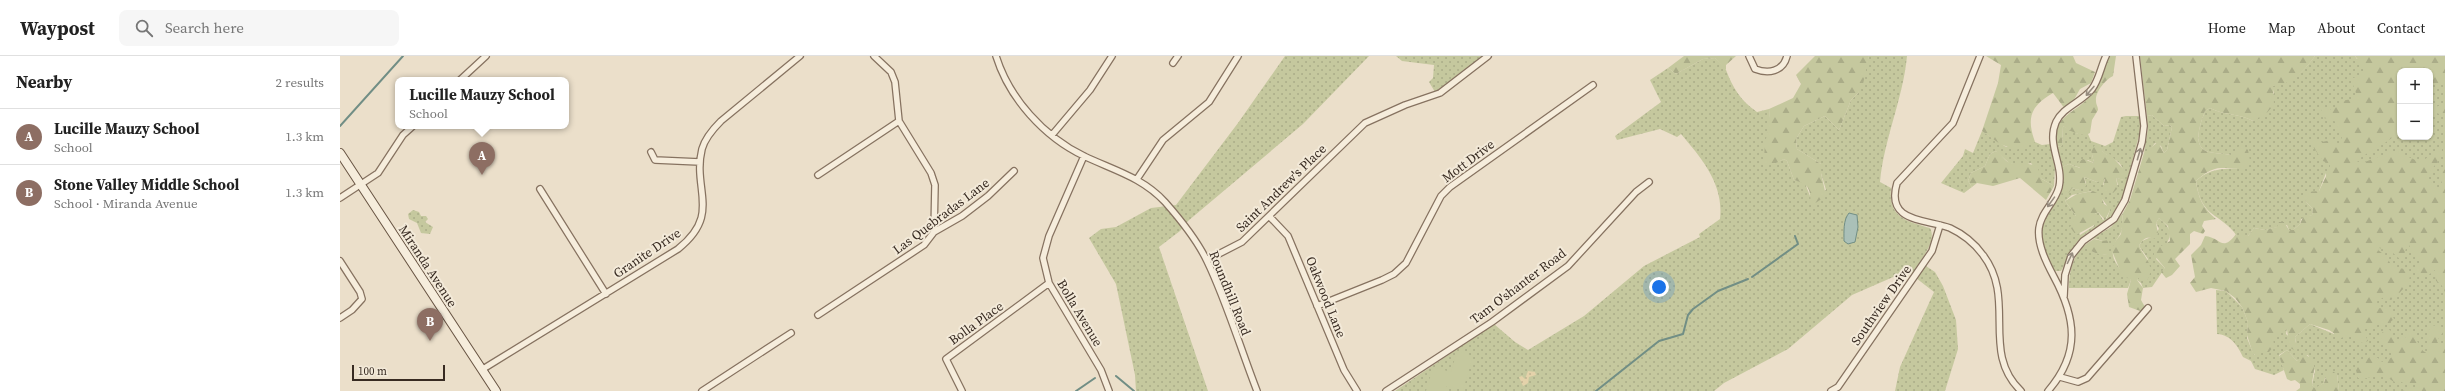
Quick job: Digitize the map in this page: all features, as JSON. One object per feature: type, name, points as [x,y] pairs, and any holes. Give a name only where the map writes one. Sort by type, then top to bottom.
[{"type":"street","points":[[463,77],[486,56]]},
{"type":"street","name":"Granite Drive","points":[[483,370],[678,248],[692,236],[701,220],[704,199],[700,162],[702,148],[710,132],[721,121],[800,56]]},
{"type":"street","points":[[874,56],[891,72],[895,82],[899,121],[931,172],[935,185],[934,232]]},
{"type":"street","name":"Roundhill Road","points":[[996,56],[1021,104],[1052,135],[1084,156],[1111,166],[1137,179],[1164,201],[1207,260],[1257,391]]},
{"type":"street","points":[[1052,135],[1090,90],[1112,56]]},
{"type":"street","points":[[1173,63],[1178,56]]},
{"type":"street","points":[[1137,179],[1153,152],[1163,140],[1209,102],[1238,56]]},
{"type":"street","name":"Saint Andrew's Place","points":[[1207,260],[1242,242],[1365,123],[1405,105],[1440,94],[1488,56]]},
{"type":"street","points":[[1749,56],[1755,68],[1763,72],[1773,71],[1782,67],[1787,56]]},
{"type":"street","points":[[1980,56],[1953,123],[1902,177],[1895,190],[1897,203],[1902,213],[1914,220],[1951,229],[1973,244],[1990,265],[2000,292],[2002,362],[2011,382],[2021,391]]},
{"type":"street","points":[[2048,391],[2060,377],[2071,349],[2072,335],[2071,321],[2064,296],[2044,256],[2039,233],[2042,217],[2059,188],[2060,172],[2052,146],[2053,134],[2060,117],[2093,88],[2106,56]]},
{"type":"street","points":[[2064,296],[2065,275],[2071,256],[2086,238],[2114,219],[2125,200],[2144,130],[2136,56]]},
{"type":"street","name":"Mott Drive","points":[[1317,306],[1394,274],[1406,263],[1441,196],[1450,187],[1592,85]]},
{"type":"street","points":[[818,175],[899,121]]},
{"type":"street","points":[[340,198],[382,169],[403,135],[410,129]]},
{"type":"street","points":[[651,152],[655,160],[700,162]]},
{"type":"street","name":"Miranda Avenue","points":[[340,153],[496,391]]},
{"type":"street","name":"Bolla Avenue","points":[[1084,156],[1049,236],[1043,258],[1049,283],[1101,370],[1109,391]]},
{"type":"street","name":"Las Quebradas Lane","points":[[818,315],[924,244],[934,232],[962,216],[988,196],[1014,171]]},
{"type":"street","name":"Tam O'shanter Road","points":[[1386,391],[1492,322],[1568,266],[1636,192],[1650,182]]},
{"type":"street","points":[[540,190],[606,294]]},
{"type":"street","name":"Oakwood Lane","points":[[1269,216],[1288,236],[1344,370],[1357,391]]},
{"type":"street","name":"Southview Drive","points":[[1831,391],[1838,387],[1932,251],[1940,226]]},
{"type":"street","points":[[340,261],[360,292],[362,299],[352,310],[340,318]]},
{"type":"street","name":"Bolla Place","points":[[962,391],[946,359],[1049,283]]},
{"type":"street","points":[[2060,377],[2078,382],[2087,378],[2148,308]]},
{"type":"street","points":[[702,391],[791,333]]},
{"type":"green space","points":[[1285,56],[1369,56],[1303,124],[1188,221],[1180,231],[1159,247],[1208,391],[1136,391],[1135,375],[1116,284],[1089,238],[1101,229],[1116,227],[1151,208],[1176,205],[1238,123]]},
{"type":"green space","points":[[1396,56],[1484,56],[1435,92],[1429,82],[1433,78],[1434,65],[1402,61]]},
{"type":"green space","points":[[1684,56],[1736,56],[1726,65],[1726,70],[1715,58],[1703,59],[1676,74],[1668,68]]},
{"type":"green space","points":[[1815,56],[1869,56],[1863,84],[1858,93],[1851,100],[1839,130],[1825,116],[1804,126],[1796,139],[1797,149],[1821,164],[1821,173],[1826,196],[1811,206],[1810,192],[1807,186],[1794,180],[1787,161],[1784,159],[1774,164],[1765,163],[1764,156],[1769,123],[1769,109],[1793,98],[1801,84],[1796,75]]},
{"type":"green space","points":[[1869,56],[1907,56],[1902,88],[1885,150],[1880,182],[1891,188],[1893,206],[1901,217],[1930,228],[1932,232],[1930,245],[1920,262],[1935,272],[1943,286],[1956,320],[1958,349],[1945,391],[1895,391],[1900,367],[1934,292],[1907,271],[1852,295],[1788,349],[1724,383],[1714,391],[1395,391],[1494,324],[1515,342],[1528,350],[1584,316],[1644,266],[1700,237],[1699,234],[1720,219],[1719,194],[1715,183],[1704,163],[1681,134],[1677,137],[1660,129],[1617,140],[1615,136],[1661,102],[1650,80],[1668,68],[1676,74],[1703,59],[1715,58],[1725,68],[1734,88],[1746,103],[1757,112],[1769,109],[1770,124],[1767,136],[1773,164],[1784,159],[1787,161],[1794,180],[1805,183],[1810,196],[1826,190],[1821,173],[1821,164],[1797,149],[1796,139],[1804,126],[1825,116],[1839,130],[1851,100],[1858,93]]},
{"type":"green space","points":[[1986,56],[2073,56],[2076,63],[2095,72],[2091,83],[2080,89],[2071,105],[2065,109],[2053,93],[2040,103],[2032,113],[2031,119],[2032,133],[2035,142],[2016,150],[2000,144],[1982,131],[1998,83],[2001,65]]},
{"type":"green space","points":[[2108,56],[2116,56],[2113,76],[2104,83],[2097,94],[2096,101],[2098,110],[2092,120],[2090,133],[2083,135],[2073,132],[2063,126],[2062,146],[2055,147],[2057,128],[2065,117],[2090,96],[2101,77]]},
{"type":"green space","points":[[2140,56],[2315,56],[2302,72],[2292,80],[2273,86],[2274,105],[2263,117],[2253,121],[2248,118],[2216,111],[2210,108],[2205,111],[2198,139],[2202,148],[2209,152],[2231,155],[2241,144],[2248,150],[2250,161],[2240,168],[2214,169],[2204,174],[2196,181],[2198,193],[2202,202],[2216,219],[2204,221],[2202,226],[2205,231],[2203,234],[2194,231],[2190,234],[2190,244],[2175,259],[2180,266],[2172,275],[2166,278],[2161,272],[2165,268],[2154,255],[2154,250],[2170,241],[2168,226],[2159,218],[2156,223],[2158,234],[2154,239],[2145,239],[2139,246],[2150,267],[2147,280],[2140,276],[2137,280],[2143,288],[2141,300],[2145,307],[2143,312],[2129,307],[2127,294],[2131,280],[2122,275],[2112,251],[2114,243],[2121,234],[2123,213],[2130,200],[2144,153],[2158,142],[2164,153],[2167,150],[2172,127],[2170,125],[2164,126],[2152,115],[2147,116]]},
{"type":"green space","points":[[2315,56],[2355,56],[2357,59],[2445,56],[2445,391],[2339,391],[2337,374],[2325,378],[2324,383],[2315,389],[2312,385],[2315,371],[2308,355],[2297,361],[2287,350],[2279,355],[2284,370],[2274,375],[2255,369],[2251,361],[2243,357],[2239,349],[2230,339],[2226,336],[2217,334],[2216,290],[2226,291],[2242,307],[2248,322],[2247,338],[2254,355],[2257,355],[2266,343],[2282,330],[2287,329],[2286,334],[2296,343],[2295,337],[2310,324],[2334,334],[2326,173],[2319,191],[2313,193],[2305,201],[2313,209],[2312,215],[2301,219],[2300,224],[2293,230],[2289,230],[2287,225],[2265,230],[2254,228],[2248,236],[2237,236],[2231,228],[2207,209],[2198,193],[2196,181],[2205,174],[2215,170],[2237,169],[2231,155],[2206,151],[2199,144],[2199,133],[2205,111],[2210,108],[2216,111],[2248,118],[2253,121],[2274,93],[2272,86],[2297,76]]},
{"type":"green space","points":[[2355,56],[2445,56],[2445,85],[2440,83],[2433,85],[2433,68],[2397,68],[2397,134],[2356,161],[2362,163],[2394,151],[2418,161],[2424,160],[2440,148],[2442,149],[2440,158],[2431,171],[2428,179],[2438,189],[2441,189],[2443,185],[2438,174],[2445,169],[2445,292],[2441,284],[2436,281],[2435,270],[2426,276],[2415,274],[2420,262],[2413,255],[2408,242],[2402,261],[2392,252],[2379,248],[2378,250],[2387,257],[2392,267],[2405,269],[2410,275],[2406,286],[2391,300],[2384,297],[2376,302],[2378,308],[2389,309],[2394,319],[2389,323],[2376,323],[2371,328],[2364,326],[2363,331],[2368,341],[2362,343],[2351,334],[2341,338],[2329,330],[2310,324],[2295,337],[2297,352],[2289,347],[2287,329],[2273,337],[2274,346],[2269,352],[2261,352],[2257,356],[2253,354],[2247,335],[2248,322],[2242,307],[2235,298],[2226,291],[2211,288],[2196,292],[2190,283],[2195,277],[2191,255],[2201,245],[2205,236],[2224,243],[2231,240],[2236,234],[2237,236],[2248,236],[2254,228],[2265,230],[2277,227],[2279,222],[2284,222],[2289,230],[2293,230],[2300,224],[2303,217],[2312,215],[2313,209],[2305,201],[2305,192],[2319,191],[2330,168],[2330,164],[2323,161],[2311,144],[2313,139],[2322,142],[2331,140],[2336,145],[2340,143],[2342,137],[2334,120],[2323,118],[2321,109],[2322,107],[2333,110],[2341,101],[2352,99],[2357,96],[2351,79],[2363,74],[2365,68]]},
{"type":"green space","points":[[2445,104],[2445,117],[2437,113],[2433,114],[2433,105],[2435,107]]},
{"type":"green space","points":[[2152,115],[2164,126],[2170,125],[2172,127],[2167,150],[2164,153],[2161,146],[2155,143],[2149,151],[2144,153],[2148,129],[2147,116]]},
{"type":"green space","points":[[2140,116],[2141,128],[2124,192],[2117,211],[2105,223],[2087,233],[2077,242],[2061,271],[2054,271],[2043,246],[2041,229],[2060,190],[2072,188],[2078,190],[2086,183],[2084,177],[2097,182],[2105,178],[2103,185],[2118,185],[2116,178],[2124,180],[2124,173],[2118,161],[2106,155],[2102,151],[2092,154],[2094,163],[2088,160],[2080,164],[2081,168],[2069,164],[2062,167],[2055,147],[2062,146],[2063,126],[2078,134],[2088,134],[2091,141],[2105,146],[2113,142],[2121,117]],"holes":[[[2092,191],[2103,200],[2110,210],[2107,218],[2103,220],[2098,212],[2095,214],[2094,226],[2080,235],[2076,216],[2065,201],[2072,195]]]},
{"type":"green space","points":[[1982,131],[2006,147],[2035,142],[2042,145],[2050,144],[2055,168],[2054,186],[2042,179],[2031,163],[2021,166],[2009,163],[1996,151],[1990,154],[1985,166],[1971,173],[1968,181],[1972,187],[1964,193],[1941,183],[1963,156],[1965,149],[1973,153]]},
{"type":"green space","points":[[2095,145],[2107,155],[2110,154],[2126,172],[2124,180],[2116,178],[2118,188],[2113,193],[2102,191],[2105,179],[2097,182],[2084,177],[2086,186],[2078,190],[2072,188],[2068,194],[2064,194],[2060,190],[2063,175],[2062,167],[2069,164],[2080,168],[2078,162],[2083,159],[2094,163],[2091,150]]},
{"type":"green space","points":[[1996,151],[2008,162],[2037,166],[2042,179],[2054,186],[2046,200],[2020,178],[1993,186],[1977,183],[1972,187],[1968,181],[1971,173],[1985,166],[1990,154]]},
{"type":"green space","points":[[2093,191],[2101,195],[2104,204],[2111,208],[2105,220],[2098,212],[2095,214],[2096,224],[2076,235],[2070,227],[2076,216],[2065,201],[2077,194]]},
{"type":"green space","points":[[413,210],[419,212],[421,216],[426,216],[428,219],[425,222],[433,227],[430,234],[421,233],[417,223],[409,219],[408,214]]},
{"type":"green space","points":[[2123,213],[2122,230],[2113,249],[2113,254],[2117,264],[2131,280],[2128,288],[2069,288],[2071,270],[2078,253],[2086,244],[2093,252],[2107,255],[2103,241],[2093,238],[2111,227]]},
{"type":"green space","points":[[2159,218],[2169,229],[2170,234],[2167,243],[2156,259],[2165,268],[2152,287],[2143,288],[2141,283],[2137,280],[2148,259],[2139,246],[2142,241],[2151,237],[2159,229],[2156,223]]},
{"type":"green space","points":[[2094,239],[2103,241],[2109,240],[2107,255],[2092,251],[2087,247],[2086,244]]},
{"type":"green space","points":[[2431,325],[2442,327],[2443,332],[2437,341],[2439,345],[2445,347],[2445,391],[2403,391],[2407,388],[2421,387],[2417,384],[2405,384],[2398,380],[2394,382],[2384,375],[2362,379],[2358,378],[2356,370],[2359,362],[2370,357],[2378,358],[2382,362],[2392,357],[2392,353],[2379,336],[2384,331],[2390,330],[2397,341],[2402,341],[2411,331],[2423,351],[2428,354],[2430,350],[2428,344],[2428,334]]},
{"type":"green space","points":[[2287,350],[2297,361],[2305,355],[2310,357],[2314,364],[2312,385],[2315,388],[2324,383],[2327,374],[2332,371],[2337,374],[2339,391],[2296,391],[2300,388],[2300,384],[2295,380],[2291,381],[2287,379],[2279,356]]},
{"type":"green space","points":[[1457,351],[1473,356],[1463,390],[1447,386],[1445,391],[1426,391],[1433,367],[1451,372]]},
{"type":"sand","points":[[1528,371],[1535,372],[1536,375],[1529,377],[1528,383],[1523,386],[1519,377],[1522,376],[1525,379]]},
{"type":"water","points":[[1849,213],[1857,215],[1858,227],[1855,242],[1848,244],[1844,241],[1844,230]]},
{"type":"waterway","points":[[340,126],[403,56]]},
{"type":"waterway","points":[[1752,277],[1798,244],[1795,236]]},
{"type":"waterway","points":[[1596,391],[1659,341],[1683,334],[1688,315],[1693,309],[1718,291],[1748,279]]},
{"type":"waterway","points":[[1116,376],[1134,391]]},
{"type":"waterway","points":[[1076,391],[1095,378]]},
{"type":"place","name":"Lucille Mauzy School","points":[[482,175]]},
{"type":"place","name":"Stone Valley Middle School","points":[[430,341]]}]
